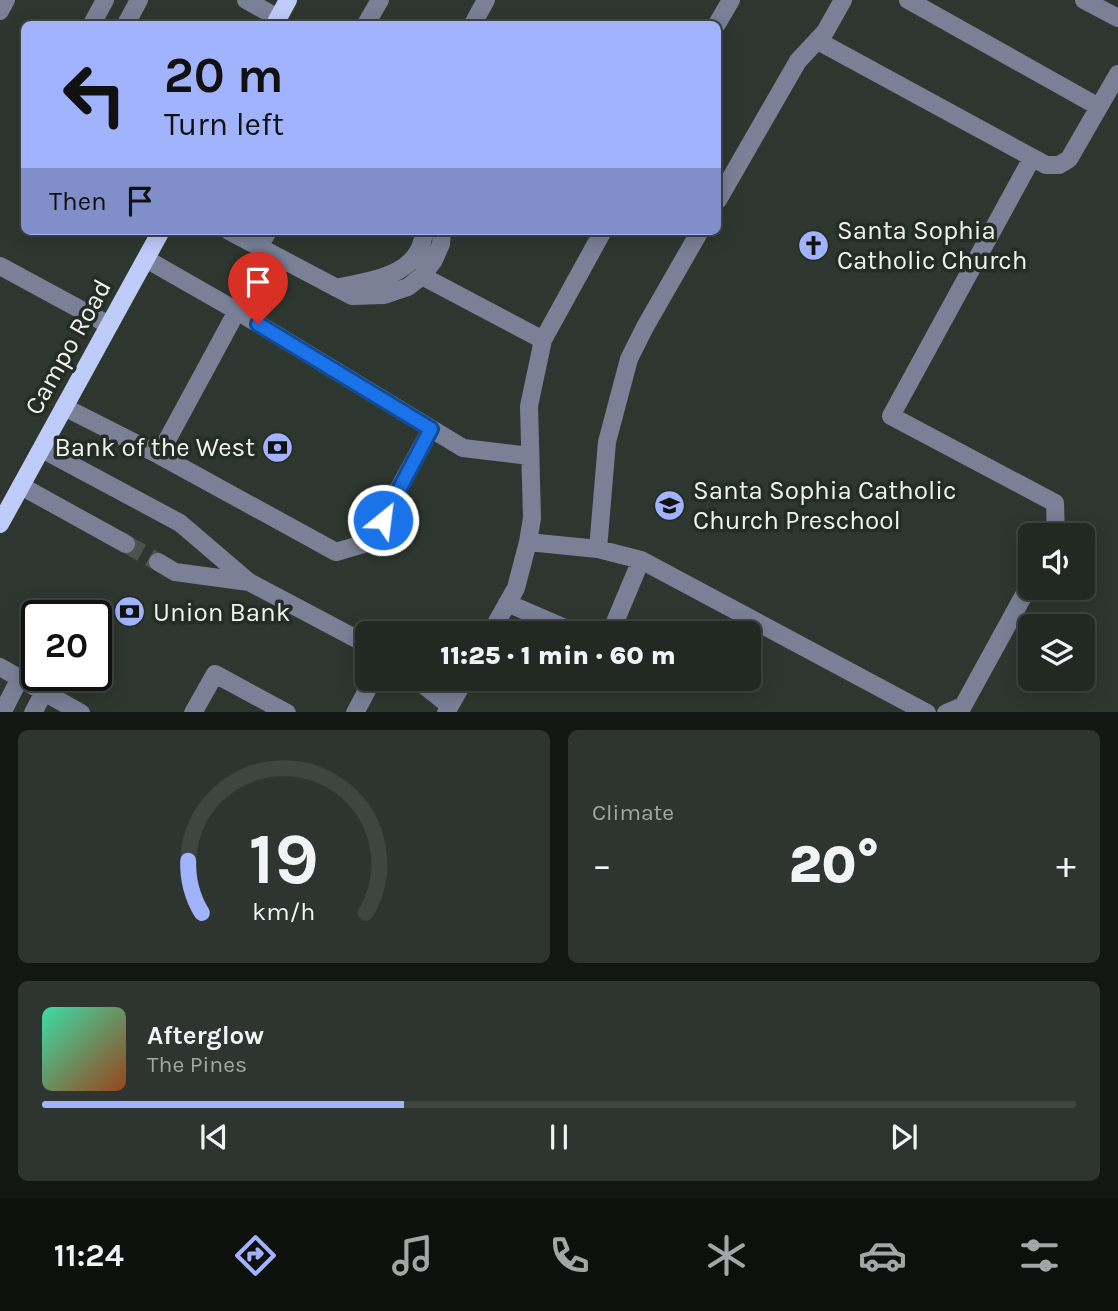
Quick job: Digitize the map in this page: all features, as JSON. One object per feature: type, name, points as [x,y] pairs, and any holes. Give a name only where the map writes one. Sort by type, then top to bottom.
[{"type":"main road","points":[[276,21],[288,0]]},
{"type":"main road","name":"Campo Road","points":[[0,524],[159,235]]},
{"type":"street","points":[[0,11],[6,0]]},
{"type":"street","points":[[94,21],[105,0]]},
{"type":"street","points":[[128,21],[139,0]]},
{"type":"street","points":[[246,0],[276,21]]},
{"type":"street","points":[[368,21],[380,0]]},
{"type":"street","points":[[475,21],[486,0]]},
{"type":"street","points":[[719,21],[731,0]]},
{"type":"street","points":[[721,195],[798,61],[818,41],[843,0]]},
{"type":"street","points":[[908,0],[1100,107]]},
{"type":"street","points":[[1084,0],[1118,18]]},
{"type":"street","points":[[818,41],[1046,165],[1059,165],[1069,159],[1118,74]]},
{"type":"street","points":[[1032,158],[891,415],[1055,503],[1056,523]]},
{"type":"street","points":[[236,235],[352,296],[384,295],[408,287],[422,276],[434,260],[442,235]]},
{"type":"street","points":[[259,247],[266,235]]},
{"type":"street","points":[[337,288],[397,274],[416,256],[423,235]]},
{"type":"street","points":[[497,621],[516,588],[532,518],[529,406],[543,340],[601,235]]},
{"type":"street","points":[[598,549],[607,442],[629,359],[698,235]]},
{"type":"street","points":[[146,259],[463,448],[530,456]]},
{"type":"street","points":[[0,266],[109,325]]},
{"type":"street","points":[[422,276],[543,340]]},
{"type":"street","points":[[159,455],[237,311]]},
{"type":"street","points":[[64,407],[159,455],[336,552],[370,542],[431,429]]},
{"type":"street","points":[[42,449],[180,523],[249,582],[355,639]]},
{"type":"street","points":[[21,486],[125,544]]},
{"type":"street","points":[[528,542],[598,549],[641,560],[927,712]]},
{"type":"street","points":[[615,621],[641,560]]},
{"type":"street","points":[[158,562],[175,572],[249,582]]},
{"type":"street","points":[[946,712],[963,706],[1021,600]]},
{"type":"street","points":[[506,603],[548,621]]},
{"type":"street","points":[[0,667],[81,712]]},
{"type":"street","points":[[193,712],[215,674],[287,712]]},
{"type":"street","points":[[2,712],[20,678]]},
{"type":"street","points":[[355,712],[366,691]]},
{"type":"street","points":[[429,691],[448,709],[458,691]]},
{"type":"street","points":[[33,712],[44,692]]},
{"type":"tunnel","points":[[126,544],[158,562]]},
{"type":"place","name":"Santa Sophia Catholic Church","points":[[814,245]]},
{"type":"place","name":"Bank of the West","points":[[278,447]]},
{"type":"place","name":"Santa Sophia Catholic Church Preschool","points":[[670,505]]},
{"type":"place","name":"Union Bank","points":[[130,612]]},
{"type":"route","points":[[258,324],[431,429],[383,520]]}]
